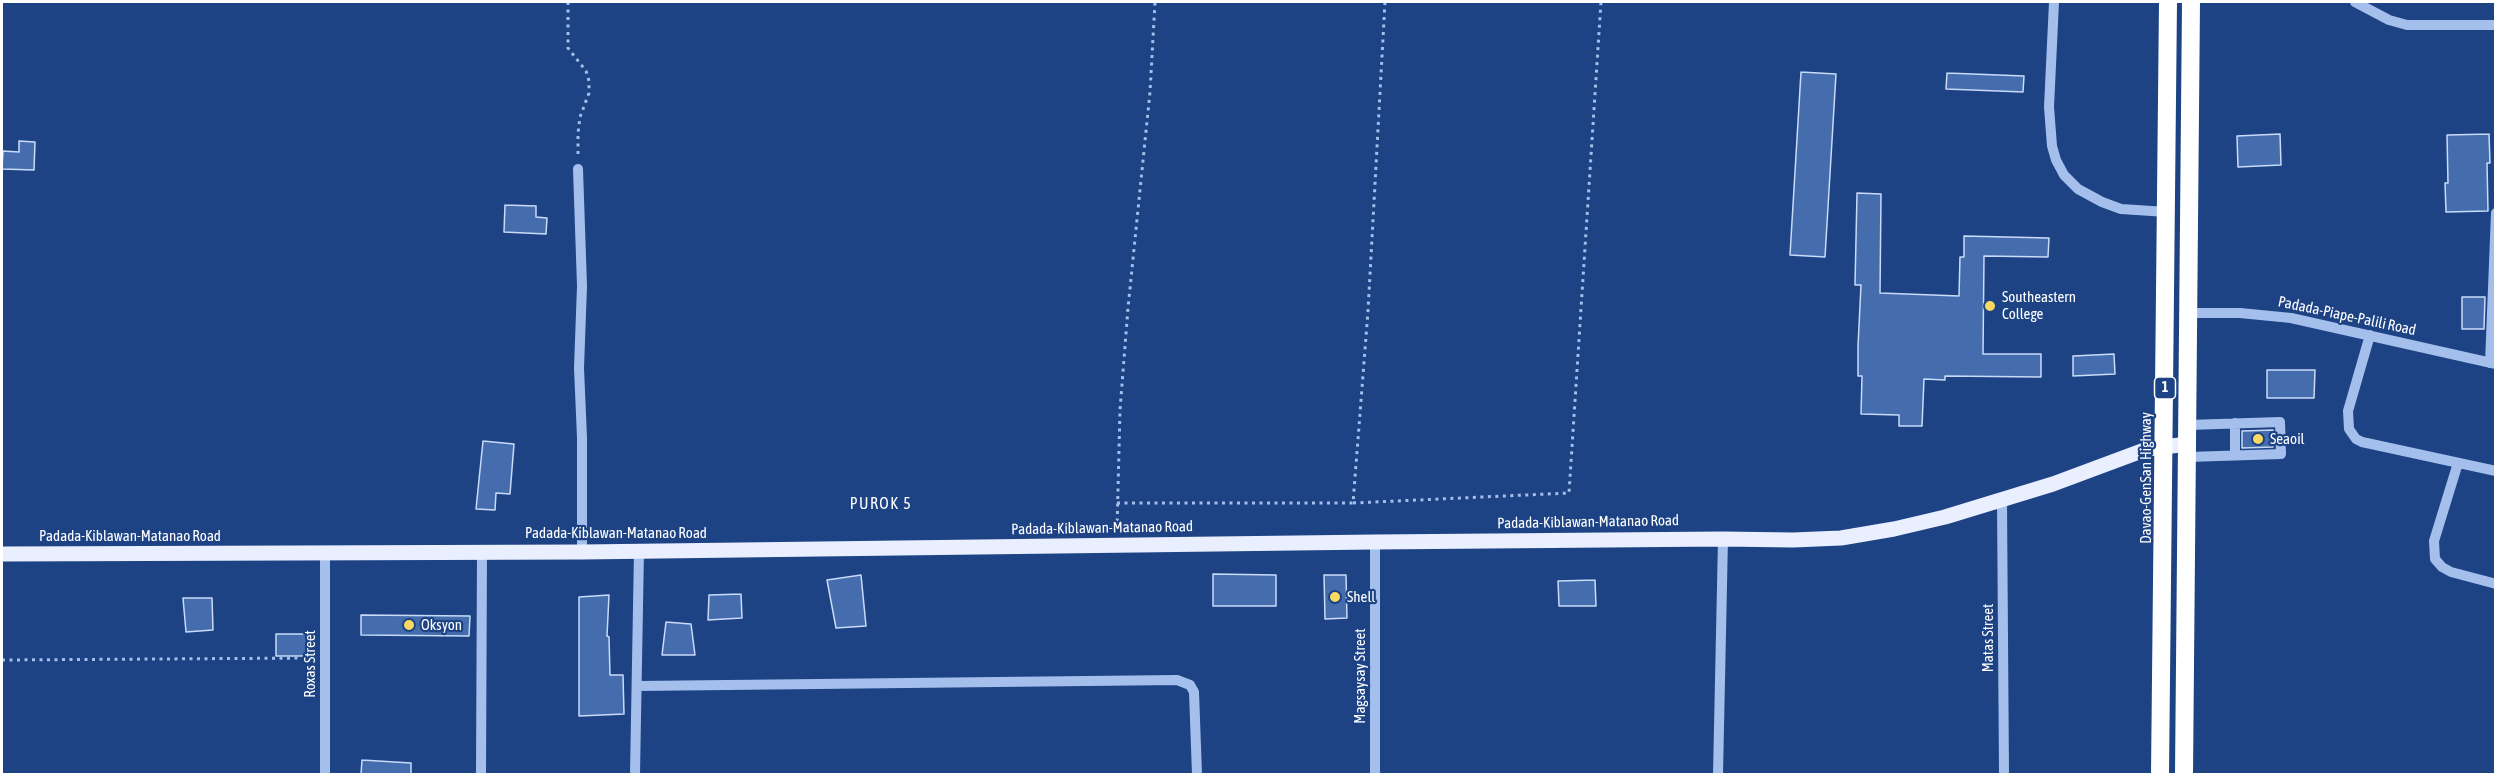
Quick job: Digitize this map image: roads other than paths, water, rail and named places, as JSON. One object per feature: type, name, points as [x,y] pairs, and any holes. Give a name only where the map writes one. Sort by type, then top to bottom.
[{"type":"highway","name":"Davao-GenSan Highway","points":[[2160,774],[2168,2]]},
{"type":"highway","name":"1","points":[[2184,774],[2190,313],[2191,2]]},
{"type":"main road","name":"Padada-Kiblawan-Matanao Road","points":[[2,554],[582,552],[1841,538],[1894,529],[2002,501],[2147,449],[2164,447],[2188,451]]},
{"type":"street","points":[[2054,2],[2049,107],[2052,146],[2060,168],[2078,189],[2102,202],[2121,209],[2167,212]]},
{"type":"street","points":[[2355,2],[2389,20],[2407,25],[2496,25]]},
{"type":"street","points":[[578,169],[582,286],[579,368],[582,438],[582,552]]},
{"type":"street","points":[[2493,363],[2496,213]]},
{"type":"street","name":"Padada-Piape-Palili Road","points":[[2190,313],[2240,313],[2291,318],[2493,363]]},
{"type":"street","points":[[2370,335],[2350,404],[2348,418],[2351,434],[2362,442],[2496,471]]},
{"type":"street","points":[[2188,425],[2280,422],[2281,454],[2235,455],[2188,451]]},
{"type":"street","points":[[2235,423],[2235,455]]},
{"type":"street","points":[[2458,463],[2434,541],[2435,559],[2451,572],[2496,584]]},
{"type":"street","name":"Matas Street","points":[[2002,501],[2004,774]]},
{"type":"street","points":[[1718,774],[1723,539]]},
{"type":"street","name":"Magsaysay Street","points":[[1375,542],[1375,774]]},
{"type":"street","points":[[635,774],[639,551]]},
{"type":"street","points":[[481,774],[482,552]]},
{"type":"street","name":"Roxas Street","points":[[325,553],[325,774]]},
{"type":"street","points":[[637,686],[1178,680],[1190,685],[1194,692],[1197,774]]},
{"type":"place","name":"Southeastern College","points":[[1990,306]]},
{"type":"place","name":"Seaoil","points":[[2258,439]]},
{"type":"place","name":"Shell","points":[[1335,597]]},
{"type":"place","name":"Oksyon","points":[[409,625]]},
{"type":"district","name":"PUROK 5","points":[[881,504]]}]
